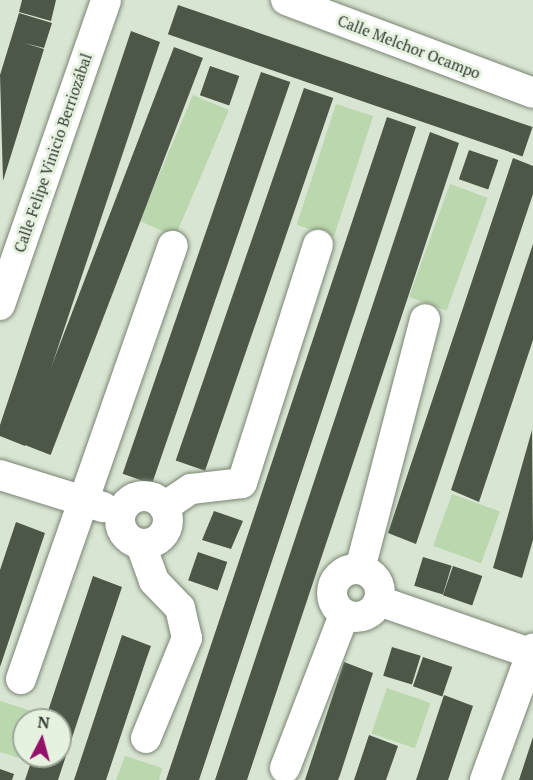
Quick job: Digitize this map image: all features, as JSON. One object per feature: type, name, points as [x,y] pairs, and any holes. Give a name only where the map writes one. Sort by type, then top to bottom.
[{"type":"street","name":"Calle Felipe Vinicio Berriozábal","points":[[0,305],[106,0]]},
{"type":"street","name":"Calle Melchor Ocampo","points":[[286,0],[533,93]]},
{"type":"street","points":[[164,507],[191,489],[242,483],[318,244]]},
{"type":"street","points":[[21,679],[173,246]]},
{"type":"street","points":[[360,569],[424,319]]},
{"type":"street","points":[[0,475],[121,511]]},
{"type":"street","points":[[141,545],[158,540],[164,534],[168,516],[164,507],[154,498],[141,496],[129,500],[121,511],[122,532],[141,545],[154,581],[180,608],[187,638],[146,738]]},
{"type":"street","points":[[360,569],[377,580],[379,601],[365,616],[344,615],[336,607],[333,585],[339,576],[360,569]]},
{"type":"street","points":[[379,601],[532,652],[485,780]]},
{"type":"street","points":[[285,768],[344,615]]},
{"type":"green space","points":[[193,95],[229,110],[175,236],[139,221]]},
{"type":"green space","points":[[336,104],[373,116],[334,237],[297,225]]},
{"type":"green space","points":[[450,184],[488,198],[447,310],[409,297]]},
{"type":"green space","points":[[452,494],[500,511],[481,563],[433,546]]},
{"type":"green space","points":[[387,688],[430,703],[415,748],[371,733]]},
{"type":"green space","points":[[0,701],[22,708],[12,708],[12,756],[0,752]]},
{"type":"green space","points":[[125,756],[162,768],[159,780],[116,780]]},
{"type":"building","points":[[22,0],[56,0],[51,21],[19,12]]},
{"type":"building","points":[[178,5],[533,127],[522,156],[168,34]]},
{"type":"building","points":[[19,13],[52,23],[44,48],[24,43],[44,49],[3,181],[0,75]]},
{"type":"building","points":[[131,31],[160,42],[25,446],[0,436],[0,425]]},
{"type":"building","points":[[174,47],[203,58],[51,455],[22,444]]},
{"type":"building","points":[[210,66],[239,76],[229,105],[200,95]]},
{"type":"building","points":[[261,72],[290,82],[152,484],[123,474]]},
{"type":"building","points":[[304,88],[333,98],[205,471],[176,461]]},
{"type":"building","points":[[387,117],[416,127],[199,780],[166,780]]},
{"type":"building","points":[[430,132],[459,143],[349,475],[247,780],[215,780]]},
{"type":"building","points":[[469,150],[498,160],[488,189],[459,179]]},
{"type":"building","points":[[513,158],[533,166],[533,194],[416,544],[388,533]]},
{"type":"building","points":[[533,244],[533,340],[479,502],[451,490]]},
{"type":"building","points":[[532,430],[533,540],[522,578],[493,568]]},
{"type":"building","points":[[214,511],[243,521],[231,549],[202,540]]},
{"type":"building","points":[[16,522],[45,533],[0,667],[0,570]]},
{"type":"building","points":[[198,552],[227,562],[218,590],[188,580]]},
{"type":"building","points":[[423,557],[452,566],[443,594],[414,586]]},
{"type":"building","points":[[453,566],[482,576],[472,605],[443,595]]},
{"type":"building","points":[[93,576],[122,587],[72,738],[72,708],[49,708]]},
{"type":"building","points":[[122,635],[151,646],[106,780],[74,780]]},
{"type":"building","points":[[392,647],[421,656],[412,684],[383,676]]},
{"type":"building","points":[[423,657],[452,667],[442,696],[413,686]]},
{"type":"building","points":[[344,662],[373,673],[340,775],[338,780],[305,780]]},
{"type":"building","points":[[444,695],[473,706],[448,780],[416,780]]},
{"type":"building","points":[[369,735],[398,746],[386,780],[354,780]]},
{"type":"building","points":[[533,737],[533,780],[519,780]]},
{"type":"building","points":[[29,768],[62,768],[58,780],[25,780]]},
{"type":"building","points":[[0,769],[14,774],[12,780],[0,780]]}]
